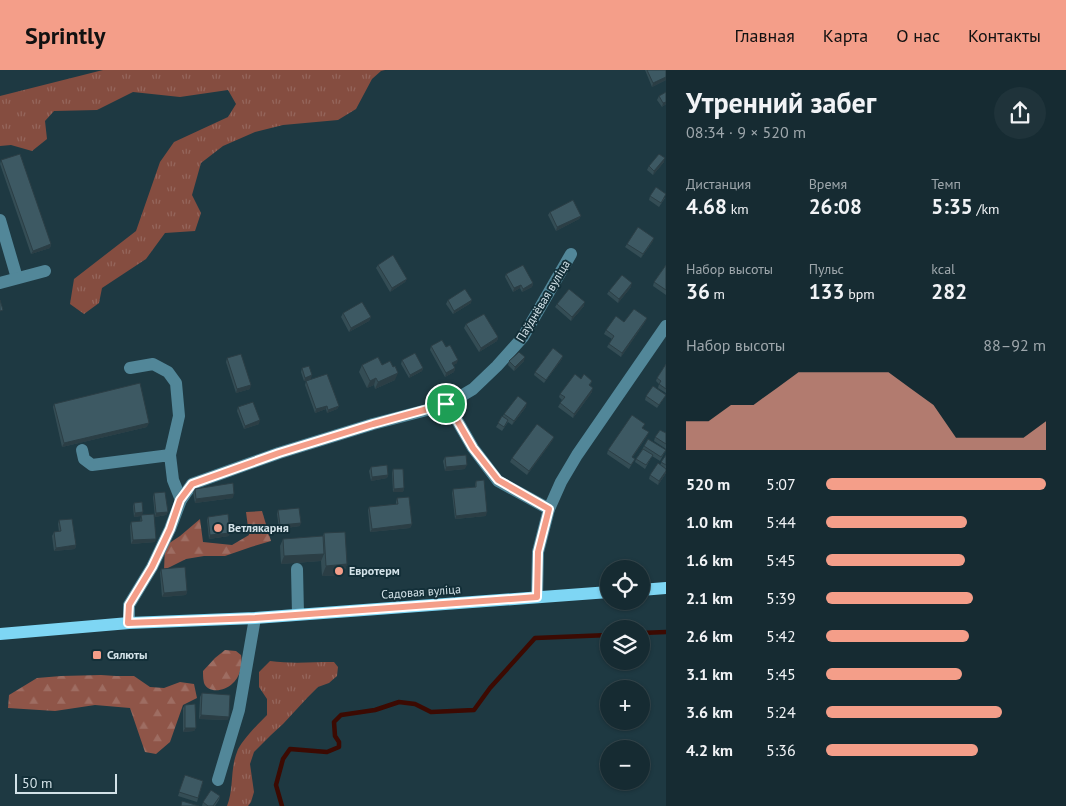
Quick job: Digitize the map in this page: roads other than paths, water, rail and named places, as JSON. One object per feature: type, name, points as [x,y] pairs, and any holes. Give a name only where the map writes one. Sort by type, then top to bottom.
[{"type":"main road","points":[[650,589],[666,588]]},
{"type":"main road","name":"Садовая вуліца","points":[[0,634],[128,623],[255,618],[600,593]]},
{"type":"street","points":[[0,220],[17,278]]},
{"type":"street","name":"Паўднёвая вуліца","points":[[128,623],[129,605],[152,567],[170,529],[180,500],[192,484],[279,453],[446,404],[473,389],[523,337],[572,254]]},
{"type":"street","points":[[0,283],[45,271]]},
{"type":"street","points":[[537,597],[538,552],[549,509],[561,482],[577,455],[666,326]]},
{"type":"street","points":[[130,368],[153,364],[168,372],[176,383],[179,416],[170,455],[173,480],[180,500]]},
{"type":"street","points":[[446,404],[473,448],[498,480],[549,509]]},
{"type":"street","points":[[82,450],[84,459],[92,465],[170,455]]},
{"type":"street","points":[[297,569],[298,614]]},
{"type":"street","points":[[218,780],[239,710],[255,618]]},
{"type":"waterway","points":[[650,633],[666,632]]},
{"type":"waterway","points":[[282,806],[276,785],[283,759],[290,749],[327,752],[339,747],[339,742],[335,736],[334,722],[341,715],[375,710],[399,702],[415,704],[431,712],[474,710],[490,688],[535,638],[600,635]]},
{"type":"place","name":"Ветлякарня","points":[[218,528]]},
{"type":"place","name":"Евротерм","points":[[339,571]]},
{"type":"place","name":"Сялюты","points":[[97,655]]}]
